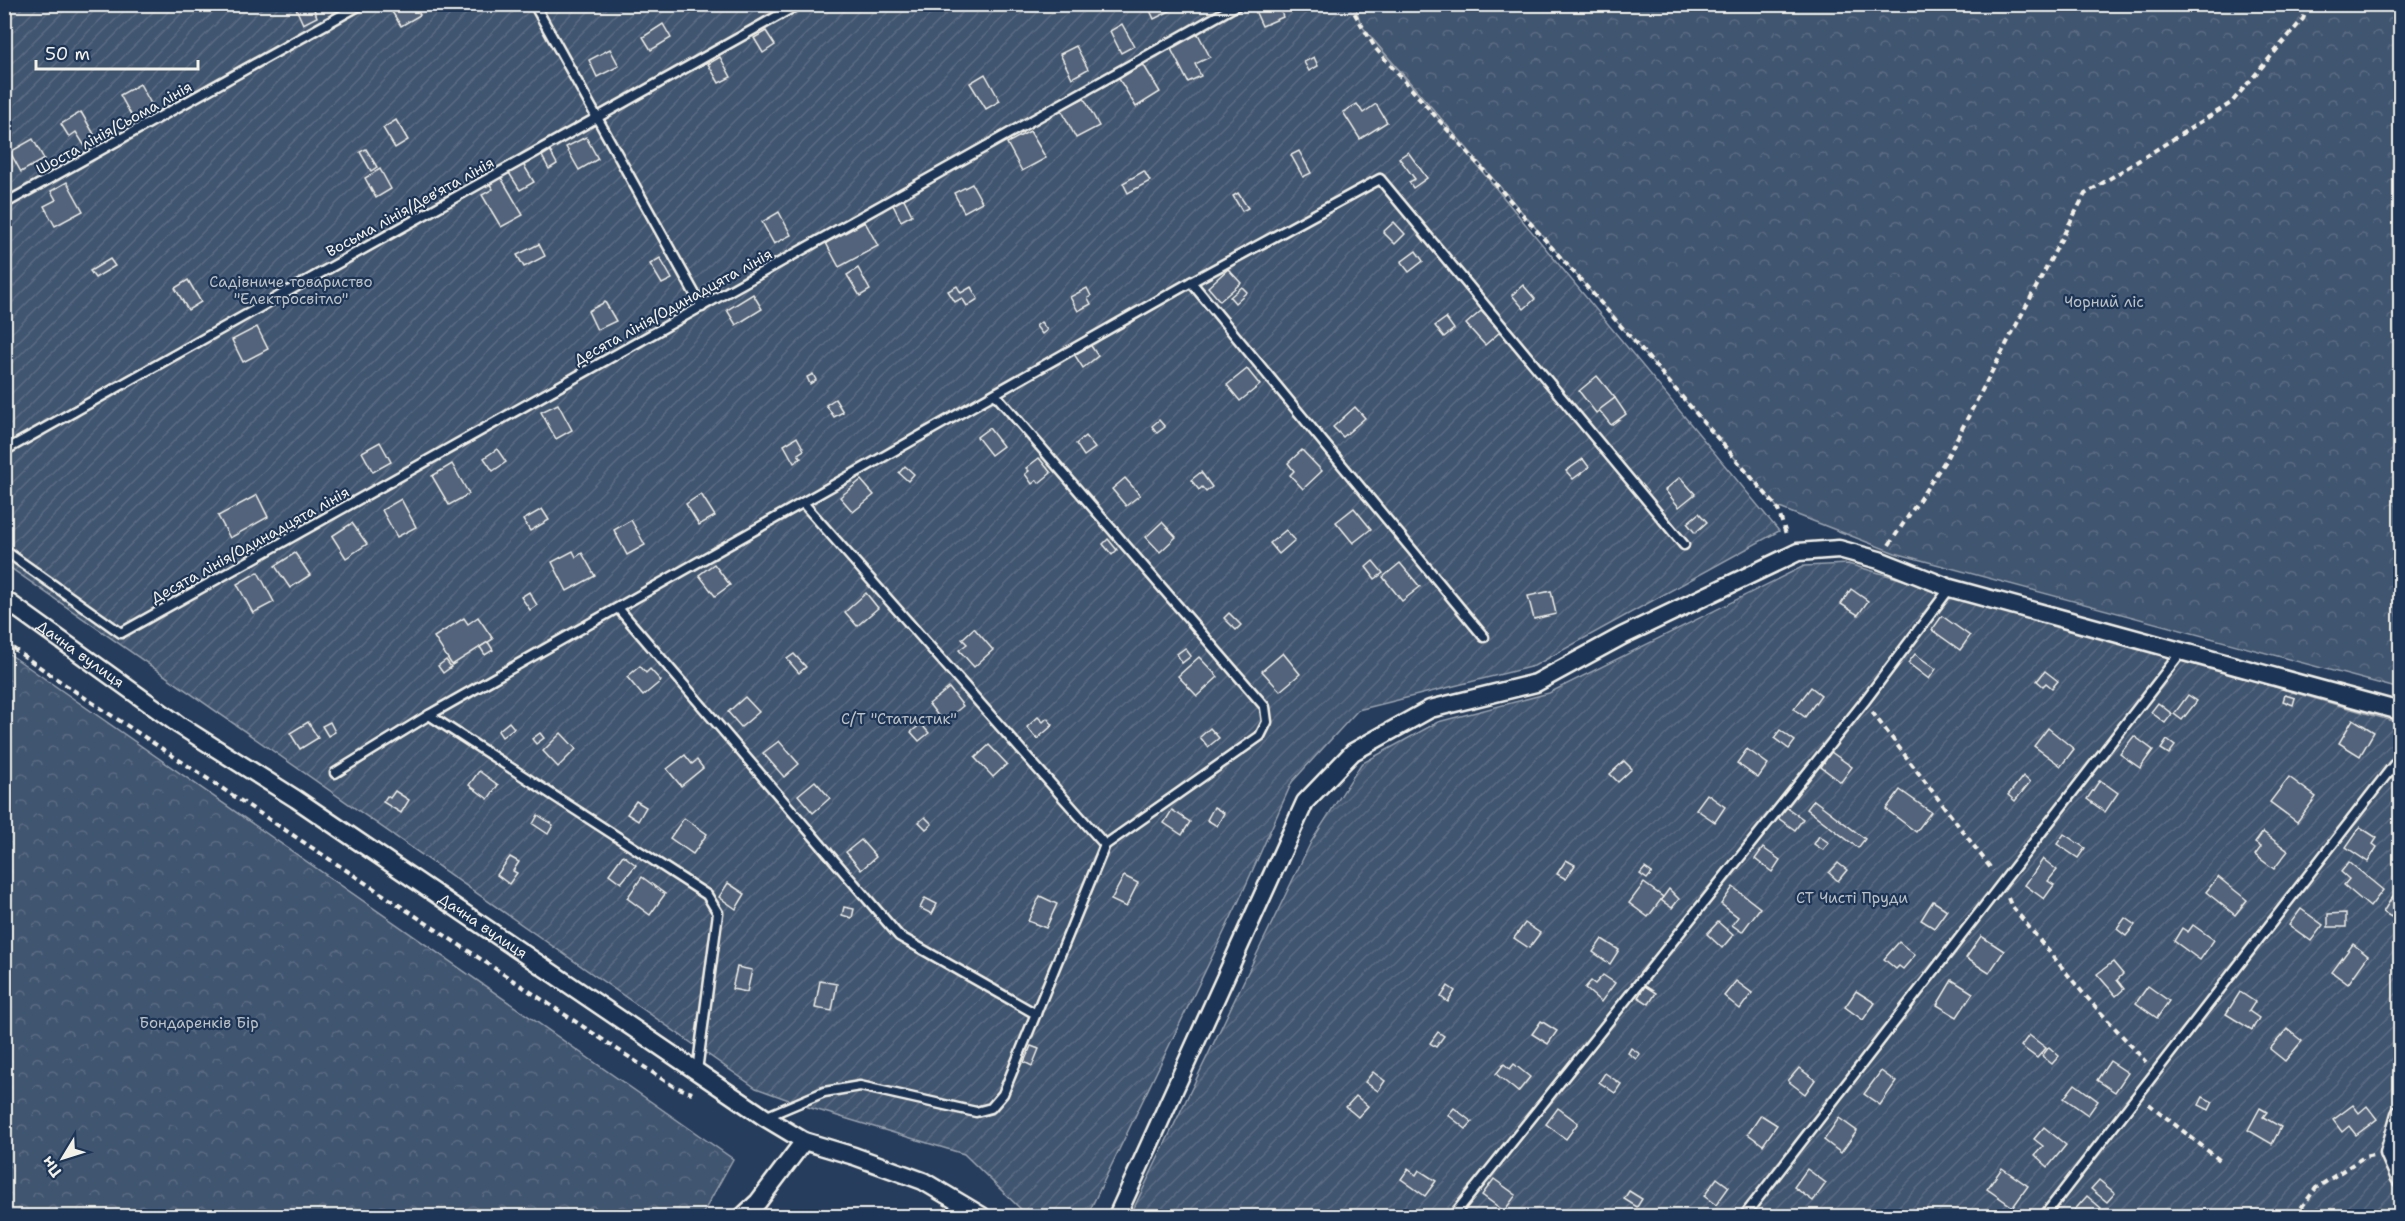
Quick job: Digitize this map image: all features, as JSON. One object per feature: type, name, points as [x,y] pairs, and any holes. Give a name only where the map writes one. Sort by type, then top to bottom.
[{"type":"street","points":[[1117,1216],[1305,802],[1353,752],[1430,709],[1536,683],[1622,636],[1798,552],[1839,549],[1879,560],[1950,588],[2400,711]]},
{"type":"street","name":"Дачна вулиця","points":[[4,599],[179,725],[296,799],[764,1117],[804,1141],[923,1181],[981,1216]]},
{"type":"street","points":[[2400,1114],[2389,1153],[2400,1178]]},
{"type":"street","points":[[743,1216],[758,1202],[804,1141]]},
{"type":"lane","name":"Шоста лінія/Сьома лінія","points":[[4,204],[362,4]]},
{"type":"lane","points":[[534,4],[702,307]]},
{"type":"lane","name":"Восьма лінія/Дев'ята лінія","points":[[4,451],[799,4]]},
{"type":"lane","name":"Десята лінія/Одинадцята лінія","points":[[4,550],[121,633],[1239,4]]},
{"type":"lane","points":[[335,773],[429,716],[1191,282],[1380,179],[1684,545]]},
{"type":"lane","points":[[1191,282],[1484,637]]},
{"type":"lane","points":[[764,1117],[824,1092],[860,1086],[976,1112],[991,1108],[1003,1094],[1105,845],[1260,736],[1267,722],[1265,707],[995,394]]},
{"type":"lane","points":[[803,503],[1105,845]]},
{"type":"lane","points":[[1453,1216],[1864,702],[1950,588]]},
{"type":"lane","points":[[618,608],[899,936],[1036,1014]]},
{"type":"lane","points":[[1744,1216],[2182,651]]},
{"type":"lane","points":[[429,716],[707,895],[718,913],[697,1072]]},
{"type":"lane","points":[[2044,1216],[2400,757]]},
{"type":"path","points":[[1349,4],[1376,49],[1601,303],[1777,507],[1793,554]]},
{"type":"path","points":[[1879,560],[1945,461],[2085,194],[2231,103],[2303,19],[2309,4]]},
{"type":"path","points":[[4,642],[673,1086],[693,1093]]},
{"type":"path","points":[[2139,1096],[2222,1162]]},
{"type":"path","points":[[2295,1216],[2316,1188],[2364,1157],[2389,1153]]},
{"type":"green space","name":"С/Т \"Статистик\"","points":[[5,4],[1355,5],[1361,25],[1779,531],[1534,666],[1358,710],[1292,782],[1237,905],[1087,1216],[1028,1216],[964,1154],[811,1108],[756,1088],[5,564]]},
{"type":"green space","name":"Чорний ліс","points":[[1343,5],[2400,5],[2400,689],[1895,553],[1777,507]]},
{"type":"green space","name":"СТ Чисті Пруди","points":[[1848,564],[2400,723],[2400,1114],[2389,1153],[2400,1178],[2400,1216],[1130,1216],[1311,842],[1361,764],[1438,722],[1549,693],[1804,566]]},
{"type":"green space","name":"Бондаренків Бір","points":[[5,651],[733,1159],[703,1213],[698,1216],[5,1216]]},
{"type":"building","points":[[294,4],[312,4],[317,17],[303,24]]},
{"type":"building","points":[[392,4],[414,4],[420,15],[401,26],[389,7]]},
{"type":"building","points":[[1147,4],[1169,4],[1172,10],[1154,19]]},
{"type":"building","points":[[1252,4],[1278,4],[1283,17],[1262,26]]},
{"type":"building","points":[[663,24],[671,38],[651,50],[643,37]]},
{"type":"building","points":[[1122,24],[1134,46],[1121,53],[1110,31]]},
{"type":"building","points":[[766,31],[775,45],[763,53],[754,38]]},
{"type":"building","points":[[1198,34],[1210,57],[1195,64],[1201,76],[1188,82],[1170,47]]},
{"type":"building","points":[[1076,46],[1088,69],[1072,78],[1060,54]]},
{"type":"building","points":[[610,49],[619,66],[597,77],[589,60]]},
{"type":"building","points":[[720,57],[731,77],[719,83],[708,64]]},
{"type":"building","points":[[1314,57],[1318,66],[1309,71],[1304,62]]},
{"type":"building","points":[[1143,64],[1160,92],[1136,107],[1119,79]]},
{"type":"building","points":[[985,74],[1000,101],[986,109],[970,83]]},
{"type":"building","points":[[140,84],[154,109],[134,120],[120,95]]},
{"type":"building","points":[[1084,98],[1099,126],[1076,138],[1061,109]]},
{"type":"building","points":[[1357,104],[1363,113],[1376,104],[1387,122],[1360,139],[1343,112]]},
{"type":"building","points":[[81,112],[98,141],[86,148],[76,132],[69,137],[61,124]]},
{"type":"building","points":[[396,120],[408,140],[395,148],[383,128]]},
{"type":"building","points":[[1030,131],[1046,158],[1022,171],[1007,143]]},
{"type":"building","points":[[586,137],[598,159],[579,170],[566,147]]},
{"type":"building","points":[[33,139],[44,159],[21,172],[10,152]]},
{"type":"building","points":[[366,149],[377,167],[371,171],[360,152]]},
{"type":"building","points":[[550,151],[557,164],[549,169],[542,156]]},
{"type":"building","points":[[1299,151],[1311,173],[1303,177],[1291,155]]},
{"type":"building","points":[[1408,152],[1427,178],[1413,188],[1409,182],[1415,179],[1399,158]]},
{"type":"building","points":[[523,164],[534,182],[520,190],[509,173]]},
{"type":"building","points":[[380,169],[391,189],[376,198],[365,178]]},
{"type":"building","points":[[1144,171],[1150,181],[1128,193],[1123,183]]},
{"type":"building","points":[[500,176],[523,215],[501,227],[482,195],[493,189],[489,183]]},
{"type":"building","points":[[67,182],[83,211],[55,226],[44,206],[56,200],[51,191]]},
{"type":"building","points":[[972,184],[982,202],[964,212],[954,193]]},
{"type":"building","points":[[1238,193],[1248,208],[1242,211],[1233,196]]},
{"type":"building","points":[[903,197],[912,215],[901,221],[892,203]]},
{"type":"building","points":[[779,212],[791,235],[774,244],[762,222]]},
{"type":"building","points":[[865,222],[878,246],[839,267],[826,243]]},
{"type":"building","points":[[1394,222],[1405,234],[1395,244],[1383,232]]},
{"type":"building","points":[[539,244],[545,256],[524,267],[517,255]]},
{"type":"building","points":[[1416,251],[1423,261],[1409,272],[1401,262]]},
{"type":"building","points":[[660,258],[672,279],[662,284],[650,264]]},
{"type":"building","points":[[110,259],[115,266],[95,278],[90,271]]},
{"type":"building","points":[[858,268],[870,290],[860,296],[847,275]]},
{"type":"building","points":[[1228,269],[1241,283],[1220,301],[1208,287]]},
{"type":"building","points":[[188,280],[201,302],[188,310],[175,288]]},
{"type":"building","points":[[1523,285],[1535,299],[1524,309],[1512,295]]},
{"type":"building","points":[[957,286],[961,293],[971,287],[978,299],[967,306],[962,298],[955,302],[948,291]]},
{"type":"building","points":[[1242,287],[1247,292],[1235,303],[1230,297]]},
{"type":"building","points":[[1087,288],[1091,296],[1088,298],[1091,304],[1078,311],[1070,297]]},
{"type":"building","points":[[753,294],[762,309],[736,325],[727,310]]},
{"type":"building","points":[[605,302],[616,321],[597,330],[588,311]]},
{"type":"building","points":[[1481,311],[1500,332],[1485,345],[1466,324]]},
{"type":"building","points":[[1446,318],[1454,329],[1444,337],[1435,326]]},
{"type":"building","points":[[1041,322],[1047,330],[1042,334],[1036,326]]},
{"type":"building","points":[[257,327],[268,349],[243,362],[232,340]]},
{"type":"building","points":[[1089,343],[1098,356],[1083,368],[1074,354]]},
{"type":"building","points":[[1247,369],[1260,385],[1240,401],[1227,385]]},
{"type":"building","points":[[813,374],[816,380],[810,384],[807,377]]},
{"type":"building","points":[[1597,376],[1615,398],[1596,413],[1579,391]]},
{"type":"building","points":[[1615,398],[1626,414],[1611,425],[1599,410]]},
{"type":"building","points":[[835,399],[843,412],[834,417],[826,405]]},
{"type":"building","points":[[558,404],[572,430],[556,439],[541,412]]},
{"type":"building","points":[[1355,407],[1365,418],[1343,437],[1333,427]]},
{"type":"building","points":[[1159,420],[1165,427],[1157,433],[1152,426]]},
{"type":"building","points":[[989,428],[1003,446],[991,455],[977,437]]},
{"type":"building","points":[[1085,436],[1095,448],[1084,456],[1076,444]]},
{"type":"building","points":[[797,437],[804,450],[798,454],[801,458],[794,463],[784,445]]},
{"type":"building","points":[[380,442],[391,462],[373,472],[362,452]]},
{"type":"building","points":[[497,449],[506,462],[493,471],[484,458]]},
{"type":"building","points":[[1302,450],[1322,471],[1303,489],[1290,475],[1294,471],[1288,463]]},
{"type":"building","points":[[1039,458],[1051,473],[1039,483],[1037,480],[1032,484],[1025,474],[1029,471],[1026,468]]},
{"type":"building","points":[[1583,459],[1589,467],[1573,479],[1566,471]]},
{"type":"building","points":[[452,464],[469,494],[449,505],[432,476]]},
{"type":"building","points":[[905,466],[914,474],[908,481],[899,473]]},
{"type":"building","points":[[1201,472],[1212,487],[1206,492],[1202,487],[1199,490],[1191,480]]},
{"type":"building","points":[[1680,477],[1695,494],[1679,507],[1665,490]]},
{"type":"building","points":[[1125,478],[1140,495],[1126,506],[1112,489]]},
{"type":"building","points":[[861,480],[874,495],[853,512],[840,497]]},
{"type":"building","points":[[701,494],[715,516],[699,525],[686,504]]},
{"type":"building","points":[[257,495],[268,517],[230,538],[218,516]]},
{"type":"building","points":[[401,499],[416,527],[397,537],[382,510]]},
{"type":"building","points":[[1354,508],[1371,529],[1353,543],[1336,522]]},
{"type":"building","points":[[542,509],[549,520],[530,531],[523,520]]},
{"type":"building","points":[[1699,513],[1707,522],[1695,533],[1687,523]]},
{"type":"building","points":[[631,520],[645,545],[627,555],[614,530]]},
{"type":"building","points":[[1162,522],[1176,537],[1160,552],[1146,537]]},
{"type":"building","points":[[352,523],[367,544],[346,558],[332,536]]},
{"type":"building","points":[[1286,530],[1295,540],[1279,554],[1270,543]]},
{"type":"building","points":[[1108,539],[1117,550],[1112,555],[1103,544]]},
{"type":"building","points":[[573,551],[576,557],[582,553],[595,576],[567,591],[552,562]]},
{"type":"building","points":[[295,553],[310,575],[290,588],[275,566]]},
{"type":"building","points":[[1373,561],[1383,573],[1375,579],[1366,567]]},
{"type":"building","points":[[1400,563],[1420,587],[1402,601],[1383,577]]},
{"type":"building","points":[[714,564],[730,585],[715,596],[699,575]]},
{"type":"building","points":[[258,572],[274,602],[253,613],[237,584]]},
{"type":"building","points":[[1851,589],[1868,601],[1858,615],[1841,604]]},
{"type":"building","points":[[1551,591],[1556,614],[1534,619],[1528,596]]},
{"type":"building","points":[[529,592],[537,605],[530,610],[521,597]]},
{"type":"building","points":[[866,593],[878,608],[857,626],[845,612]]},
{"type":"building","points":[[1229,613],[1241,625],[1236,630],[1224,618]]},
{"type":"building","points":[[1942,616],[1970,636],[1960,650],[1932,630]]},
{"type":"building","points":[[478,617],[493,639],[452,665],[434,637],[464,618],[468,624]]},
{"type":"building","points":[[974,628],[993,650],[974,667],[959,650],[967,644],[962,639]]},
{"type":"building","points":[[488,642],[493,650],[485,655],[480,647]]},
{"type":"building","points":[[1185,648],[1191,656],[1182,663],[1177,654]]},
{"type":"building","points":[[1283,653],[1300,674],[1280,691],[1262,671]]},
{"type":"building","points":[[794,654],[806,667],[799,673],[787,659]]},
{"type":"building","points":[[1915,654],[1936,669],[1929,679],[1908,663]]},
{"type":"building","points":[[1199,657],[1218,677],[1197,696],[1178,676]]},
{"type":"building","points":[[446,660],[451,667],[443,673],[438,666]]},
{"type":"building","points":[[640,666],[646,673],[650,669],[661,681],[643,696],[627,677]]},
{"type":"building","points":[[2045,671],[2058,681],[2052,688],[2046,683],[2043,686],[2037,681]]},
{"type":"building","points":[[1811,687],[1821,695],[1805,717],[1794,709]]},
{"type":"building","points":[[949,688],[963,706],[943,722],[929,704]]},
{"type":"building","points":[[2188,695],[2197,701],[2182,720],[2174,714]]},
{"type":"building","points":[[2285,695],[2295,698],[2293,705],[2283,701]]},
{"type":"building","points":[[745,697],[759,712],[741,727],[728,712]]},
{"type":"building","points":[[2158,703],[2172,714],[2165,723],[2151,712]]},
{"type":"building","points":[[1038,717],[1043,722],[1047,718],[1053,725],[1037,739],[1027,727]]},
{"type":"building","points":[[2353,719],[2374,732],[2360,756],[2339,743]]},
{"type":"building","points":[[308,722],[318,738],[300,749],[290,733]]},
{"type":"building","points":[[330,722],[335,732],[328,736],[322,726]]},
{"type":"building","points":[[509,722],[514,728],[502,737],[498,731]]},
{"type":"building","points":[[921,724],[929,733],[919,741],[911,732]]},
{"type":"building","points":[[1210,728],[1219,738],[1208,747],[1200,737]]},
{"type":"building","points":[[2048,728],[2074,749],[2061,766],[2034,746]]},
{"type":"building","points":[[1780,730],[1795,741],[1789,749],[1774,738]]},
{"type":"building","points":[[540,733],[544,738],[536,744],[532,739]]},
{"type":"building","points":[[561,733],[576,749],[558,767],[543,751]]},
{"type":"building","points":[[2134,736],[2153,750],[2140,768],[2120,754]]},
{"type":"building","points":[[2167,740],[2175,746],[2169,754],[2161,749]]},
{"type":"building","points":[[779,741],[799,764],[784,777],[763,753]]},
{"type":"building","points":[[989,745],[1007,764],[993,777],[975,758]]},
{"type":"building","points":[[1747,749],[1768,764],[1758,778],[1737,763]]},
{"type":"building","points":[[1831,752],[1852,767],[1841,782],[1821,767]]},
{"type":"building","points":[[685,755],[692,764],[697,760],[703,768],[681,786],[667,769]]},
{"type":"building","points":[[1624,761],[1632,769],[1618,782],[1610,774]]},
{"type":"building","points":[[479,771],[498,785],[488,799],[469,785]]},
{"type":"building","points":[[2023,776],[2030,782],[2015,801],[2008,795]]},
{"type":"building","points":[[2289,777],[2316,797],[2297,822],[2270,802]]},
{"type":"building","points":[[2100,780],[2118,793],[2105,812],[2087,799]]},
{"type":"building","points":[[815,781],[830,798],[813,813],[798,795]]},
{"type":"building","points":[[1900,790],[1931,812],[1916,832],[1886,809]]},
{"type":"building","points":[[395,791],[409,800],[401,813],[383,802]]},
{"type":"building","points":[[1707,794],[1725,807],[1715,822],[1696,809]]},
{"type":"building","points":[[1814,800],[1865,839],[1858,848],[1807,809]]},
{"type":"building","points":[[636,801],[646,807],[638,821],[627,814]]},
{"type":"building","points":[[1214,807],[1224,813],[1217,826],[1207,820]]},
{"type":"building","points":[[1786,807],[1803,819],[1795,830],[1778,818]]},
{"type":"building","points":[[1172,810],[1190,822],[1182,835],[1164,823]]},
{"type":"building","points":[[538,815],[553,825],[548,834],[533,824]]},
{"type":"building","points":[[925,817],[932,824],[926,829],[919,822]]},
{"type":"building","points":[[684,818],[707,834],[693,854],[670,838]]},
{"type":"building","points":[[2360,827],[2377,838],[2373,844],[2377,847],[2368,862],[2346,847]]},
{"type":"building","points":[[2263,832],[2288,851],[2274,869],[2255,855],[2261,847],[2255,843]]},
{"type":"building","points":[[2064,834],[2085,848],[2078,858],[2057,844]]},
{"type":"building","points":[[1819,836],[1829,843],[1823,850],[1814,844]]},
{"type":"building","points":[[861,840],[876,857],[861,870],[846,852]]},
{"type":"building","points":[[1763,848],[1780,860],[1772,872],[1755,859]]},
{"type":"building","points":[[623,855],[636,865],[621,883],[609,874]]},
{"type":"building","points":[[510,857],[519,862],[513,871],[517,873],[509,884],[497,875]]},
{"type":"building","points":[[2043,859],[2057,870],[2048,881],[2054,885],[2044,899],[2025,885]]},
{"type":"building","points":[[1566,860],[1575,865],[1566,879],[1557,874]]},
{"type":"building","points":[[2349,862],[2383,890],[2370,907],[2344,885],[2349,879],[2341,872]]},
{"type":"building","points":[[1838,863],[1847,870],[1838,881],[1829,873]]},
{"type":"building","points":[[1645,868],[1652,873],[1647,879],[1640,874]]},
{"type":"building","points":[[1124,876],[1138,883],[1126,907],[1111,900]]},
{"type":"building","points":[[642,877],[665,894],[650,915],[627,898]]},
{"type":"building","points":[[2218,877],[2247,900],[2235,915],[2206,892]]},
{"type":"building","points":[[728,883],[745,894],[736,909],[719,897]]},
{"type":"building","points":[[1644,883],[1663,897],[1648,917],[1629,903]]},
{"type":"building","points":[[1733,887],[1760,908],[1742,932],[1732,925],[1738,917],[1721,904]]},
{"type":"building","points":[[1669,889],[1679,899],[1672,908],[1661,900]]},
{"type":"building","points":[[1040,896],[1057,904],[1046,928],[1028,921]]},
{"type":"building","points":[[2393,896],[2400,902],[2391,917],[2383,912]]},
{"type":"building","points":[[925,898],[937,904],[932,914],[920,908]]},
{"type":"building","points":[[1933,901],[1947,910],[1934,928],[1921,920]]},
{"type":"building","points":[[844,907],[854,909],[852,918],[842,915]]},
{"type":"building","points":[[2301,909],[2323,925],[2311,941],[2289,925]]},
{"type":"building","points":[[2346,913],[2346,927],[2328,927],[2328,914]]},
{"type":"building","points":[[2125,918],[2135,925],[2126,936],[2117,929]]},
{"type":"building","points":[[1718,922],[1733,935],[1722,948],[1707,934]]},
{"type":"building","points":[[1525,923],[1540,933],[1529,948],[1514,938]]},
{"type":"building","points":[[2193,925],[2214,940],[2200,960],[2174,941],[2182,928],[2188,932]]},
{"type":"building","points":[[1981,936],[2004,951],[1989,973],[1966,958]]},
{"type":"building","points":[[1602,939],[1619,950],[1610,964],[1593,952]]},
{"type":"building","points":[[1899,942],[1915,955],[1903,969],[1899,966],[1896,969],[1884,959]]},
{"type":"building","points":[[2353,944],[2368,956],[2348,984],[2332,972]]},
{"type":"building","points":[[2113,962],[2123,974],[2117,980],[2124,989],[2116,996],[2097,974]]},
{"type":"building","points":[[737,967],[752,970],[747,992],[732,989]]},
{"type":"building","points":[[1603,975],[1615,983],[1601,1002],[1585,988],[1591,981],[1595,984]]},
{"type":"building","points":[[1952,980],[1973,993],[1957,1017],[1937,1005]]},
{"type":"building","points":[[820,981],[837,984],[832,1011],[815,1008]]},
{"type":"building","points":[[1736,981],[1752,993],[1740,1009],[1724,996]]},
{"type":"building","points":[[1448,986],[1455,991],[1448,1002],[1441,997]]},
{"type":"building","points":[[1645,986],[1656,993],[1649,1004],[1638,997]]},
{"type":"building","points":[[2148,986],[2169,1001],[2157,1018],[2136,1003]]},
{"type":"building","points":[[1856,991],[1875,1003],[1863,1020],[1845,1007]]},
{"type":"building","points":[[2240,992],[2255,1002],[2249,1011],[2259,1018],[2252,1030],[2226,1014]]},
{"type":"building","points":[[1541,1021],[1557,1031],[1548,1044],[1532,1034]]},
{"type":"building","points":[[2287,1029],[2302,1041],[2285,1061],[2270,1049]]},
{"type":"building","points":[[1438,1032],[1444,1036],[1436,1047],[1430,1043]]},
{"type":"building","points":[[2029,1035],[2046,1048],[2037,1058],[2021,1046]]},
{"type":"building","points":[[1031,1046],[1039,1049],[1032,1066],[1024,1062]]},
{"type":"building","points":[[2049,1047],[2059,1056],[2052,1064],[2042,1056]]},
{"type":"building","points":[[1631,1048],[1640,1054],[1636,1059],[1628,1053]]},
{"type":"building","points":[[2110,1061],[2128,1073],[2115,1092],[2097,1080]]},
{"type":"building","points":[[1504,1064],[1510,1069],[1514,1064],[1530,1077],[1518,1092],[1496,1074]]},
{"type":"building","points":[[1799,1068],[1815,1080],[1805,1094],[1788,1081]]},
{"type":"building","points":[[1881,1071],[1896,1082],[1880,1105],[1864,1094]]},
{"type":"building","points":[[1373,1072],[1385,1081],[1378,1091],[1365,1082]]},
{"type":"building","points":[[1605,1073],[1621,1084],[1615,1093],[1599,1082]]},
{"type":"building","points":[[2075,1084],[2098,1101],[2088,1115],[2064,1098]]},
{"type":"building","points":[[1356,1096],[1368,1106],[1358,1117],[1346,1107]]},
{"type":"building","points":[[2203,1097],[2213,1102],[2209,1110],[2199,1105]]},
{"type":"building","points":[[2353,1105],[2359,1113],[2367,1106],[2377,1119],[2356,1135],[2349,1126],[2342,1132],[2333,1120]]},
{"type":"building","points":[[1454,1108],[1472,1122],[1466,1129],[1448,1115]]},
{"type":"building","points":[[1558,1108],[1578,1123],[1566,1139],[1546,1124]]},
{"type":"building","points":[[2260,1108],[2267,1112],[2263,1117],[2281,1127],[2272,1144],[2248,1130]]},
{"type":"building","points":[[1761,1115],[1777,1125],[1763,1145],[1748,1134]]},
{"type":"building","points":[[1839,1118],[1857,1131],[1841,1153],[1824,1140]]},
{"type":"building","points":[[2044,1127],[2066,1145],[2048,1167],[2035,1155],[2043,1146],[2034,1139]]},
{"type":"building","points":[[2002,1168],[2028,1186],[2013,1207],[1987,1189]]},
{"type":"building","points":[[1408,1169],[1416,1175],[1419,1170],[1436,1181],[1425,1196],[1401,1179]]},
{"type":"building","points":[[1807,1169],[1826,1183],[1813,1201],[1794,1187]]},
{"type":"building","points":[[1717,1178],[1729,1187],[1716,1205],[1704,1196]]},
{"type":"building","points":[[1494,1179],[1516,1195],[1504,1211],[1482,1195]]},
{"type":"building","points":[[2099,1180],[2115,1193],[2107,1202],[2091,1189]]},
{"type":"building","points":[[1629,1191],[1642,1199],[1637,1207],[1624,1199]]},
{"type":"building","points":[[2087,1196],[2101,1208],[2094,1216],[2071,1216],[2070,1215]]},
{"type":"park label","name":"Садівниче товариство \"Електросвітло\"","points":[[291,290]]}]
